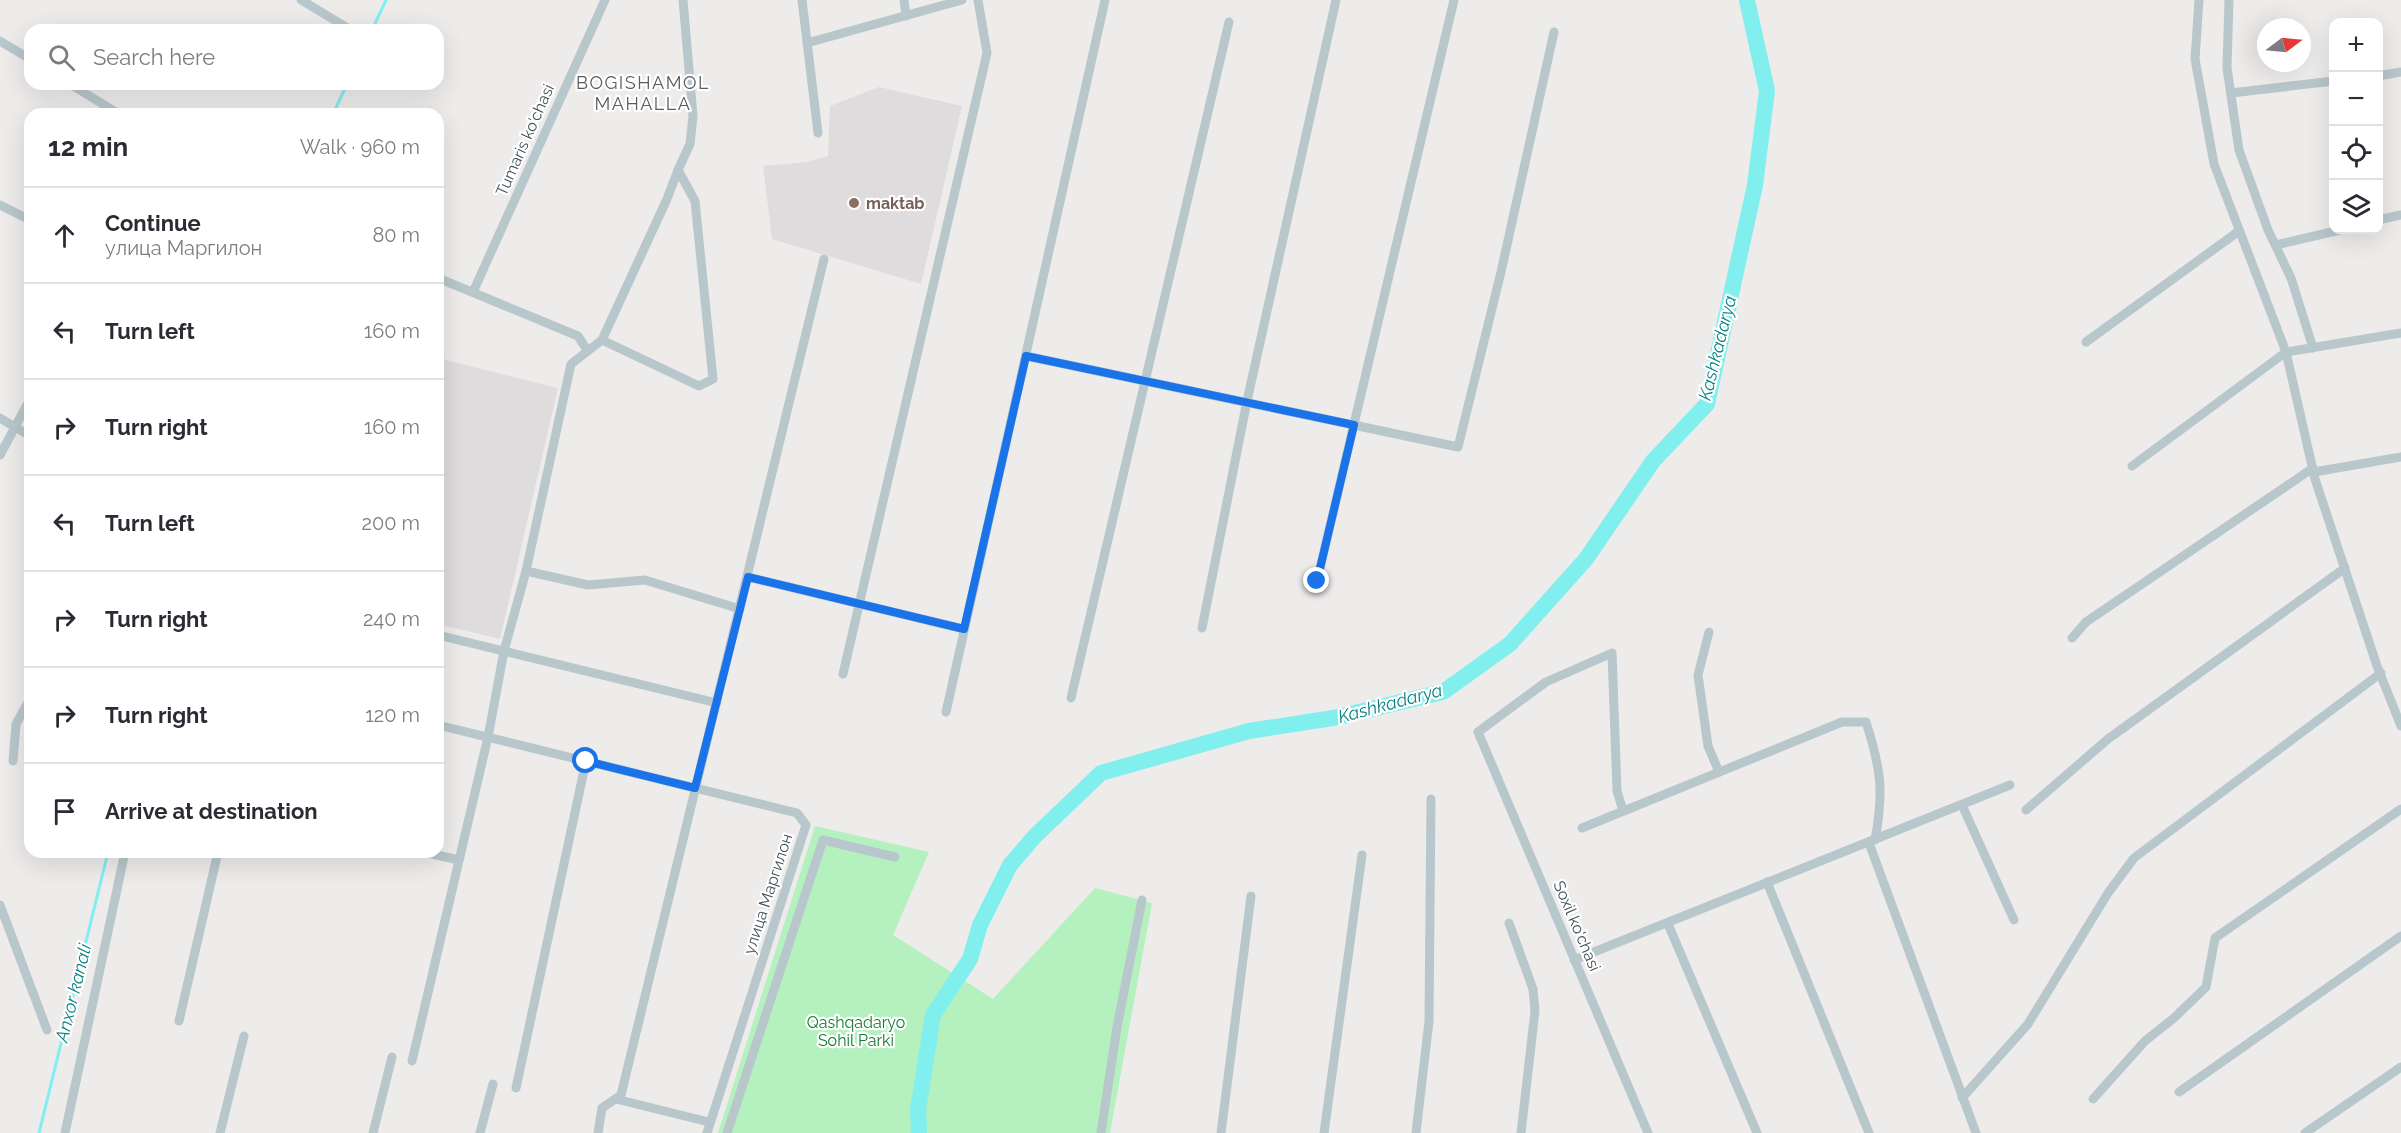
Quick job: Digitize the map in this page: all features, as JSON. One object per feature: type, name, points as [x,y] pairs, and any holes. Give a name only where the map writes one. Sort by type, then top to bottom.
[{"type":"street","points":[[301,0],[341,24]]},
{"type":"street","name":"Tumaris ko'chasi","points":[[473,292],[605,0]]},
{"type":"street","points":[[412,1061],[488,737],[504,651],[525,571],[570,364],[602,340],[690,144],[693,116],[683,0]]},
{"type":"street","points":[[802,0],[818,133]]},
{"type":"street","points":[[904,0],[906,16]]},
{"type":"street","points":[[807,43],[962,0]]},
{"type":"street","points":[[843,674],[857,603],[987,53],[978,0]]},
{"type":"street","points":[[946,712],[1105,0]]},
{"type":"street","points":[[1202,628],[1247,401],[1336,0]]},
{"type":"street","points":[[1317,581],[1454,0]]},
{"type":"street","points":[[2199,0],[2195,59],[2214,164],[2286,352],[2313,470],[2401,726]]},
{"type":"street","points":[[2229,0],[2227,69],[2239,150],[2291,278],[2313,348]]},
{"type":"street","points":[[1071,698],[1229,22]]},
{"type":"street","points":[[1026,356],[1458,447],[1501,272],[1554,32]]},
{"type":"street","points":[[0,41],[24,55]]},
{"type":"street","points":[[2383,75],[2401,72]]},
{"type":"street","points":[[2231,93],[2329,82]]},
{"type":"street","points":[[80,90],[109,108]]},
{"type":"street","points":[[602,340],[699,386],[713,379],[695,201],[678,170]]},
{"type":"street","points":[[0,205],[24,217]]},
{"type":"street","points":[[2383,219],[2401,215]]},
{"type":"street","points":[[2086,342],[2239,231]]},
{"type":"street","points":[[2276,245],[2329,233]]},
{"type":"street","points":[[598,1133],[602,1108],[621,1095],[824,260]]},
{"type":"street","points":[[444,280],[578,336],[587,350]]},
{"type":"street","points":[[2132,466],[2286,352],[2401,333]]},
{"type":"street","points":[[0,455],[24,410]]},
{"type":"street","points":[[0,418],[24,432]]},
{"type":"street","points":[[2072,638],[2086,622],[2313,470],[2401,457]]},
{"type":"street","points":[[2026,810],[2108,739],[2345,568]]},
{"type":"street","points":[[525,571],[588,585],[645,580],[740,609]]},
{"type":"street","points":[[748,577],[964,629]]},
{"type":"street","points":[[1709,632],[1698,675],[1708,746],[1719,772]]},
{"type":"street","points":[[444,636],[717,703]]},
{"type":"street","name":"Soxil ko'chasi","points":[[1623,811],[1617,791],[1612,653],[1546,682],[1478,732],[1648,1133]]},
{"type":"street","points":[[1962,1098],[2028,1024],[2108,893],[2134,858],[2381,673]]},
{"type":"street","points":[[13,761],[16,724],[24,710]]},
{"type":"street","points":[[1582,828],[1842,722],[1866,722],[1880,767],[1880,811],[1872,842],[1976,1133]]},
{"type":"street","name":"улица Маргилон","points":[[444,726],[797,813],[806,825],[707,1133]]},
{"type":"street","points":[[516,1088],[586,761]]},
{"type":"street","points":[[1574,960],[2010,785]]},
{"type":"street","points":[[1416,1133],[1429,1021],[1431,799]]},
{"type":"street","points":[[1962,805],[2014,920]]},
{"type":"street","points":[[2093,1099],[2145,1041],[2174,1018],[2206,987],[2216,938],[2401,809]]},
{"type":"street","points":[[727,1133],[823,840],[895,857]]},
{"type":"street","points":[[1324,1133],[1362,855]]},
{"type":"street","points":[[444,857],[459,860]]},
{"type":"street","points":[[65,1133],[124,858]]},
{"type":"street","points":[[179,1022],[217,858]]},
{"type":"street","points":[[1767,882],[1869,1133]]},
{"type":"street","points":[[1221,1133],[1251,896]]},
{"type":"street","points":[[1101,1133],[1117,1026],[1142,900]]},
{"type":"street","points":[[0,905],[47,1030]]},
{"type":"street","points":[[1509,923],[1533,989],[1535,1011],[1521,1133]]},
{"type":"street","points":[[1668,924],[1757,1133]]},
{"type":"street","points":[[2179,1092],[2401,936]]},
{"type":"street","points":[[220,1133],[244,1036]]},
{"type":"street","points":[[373,1133],[392,1058]]},
{"type":"street","points":[[2305,1133],[2401,1067]]},
{"type":"street","points":[[480,1133],[493,1084]]},
{"type":"street","points":[[616,1099],[709,1122]]},
{"type":"shaded area","name":"maktab","points":[[879,87],[962,106],[921,284],[772,239],[763,166],[807,162],[828,156],[830,106]]},
{"type":"shaded area","points":[[444,360],[558,388],[500,639],[444,625]]},
{"type":"green space","name":"Qashqadaryo Sohil Parki","points":[[815,826],[929,852],[893,935],[993,999],[1095,888],[1152,903],[1110,1133],[718,1133]]},
{"type":"waterway","name":"Anxor kanali","points":[[375,24],[386,0]]},
{"type":"waterway","name":"Kashkadarya","points":[[919,1133],[918,1110],[933,1015],[970,959],[980,925],[1010,865],[1035,836],[1101,773],[1249,731],[1333,718],[1443,692],[1510,644],[1586,559],[1653,461],[1707,404],[1755,185],[1767,91],[1747,0]]},
{"type":"waterway","name":"Anxor kanali","points":[[336,108],[344,90]]},
{"type":"waterway","name":"Anxor kanali","points":[[39,1133],[107,858]]},
{"type":"place","name":"maktab","points":[[854,203]]},
{"type":"district","name":"BOGISHAMOL MAHALLA","points":[[643,92]]},
{"type":"route","points":[[586,761],[695,788],[748,577],[964,629],[1026,356],[1354,425],[1317,581]]}]
